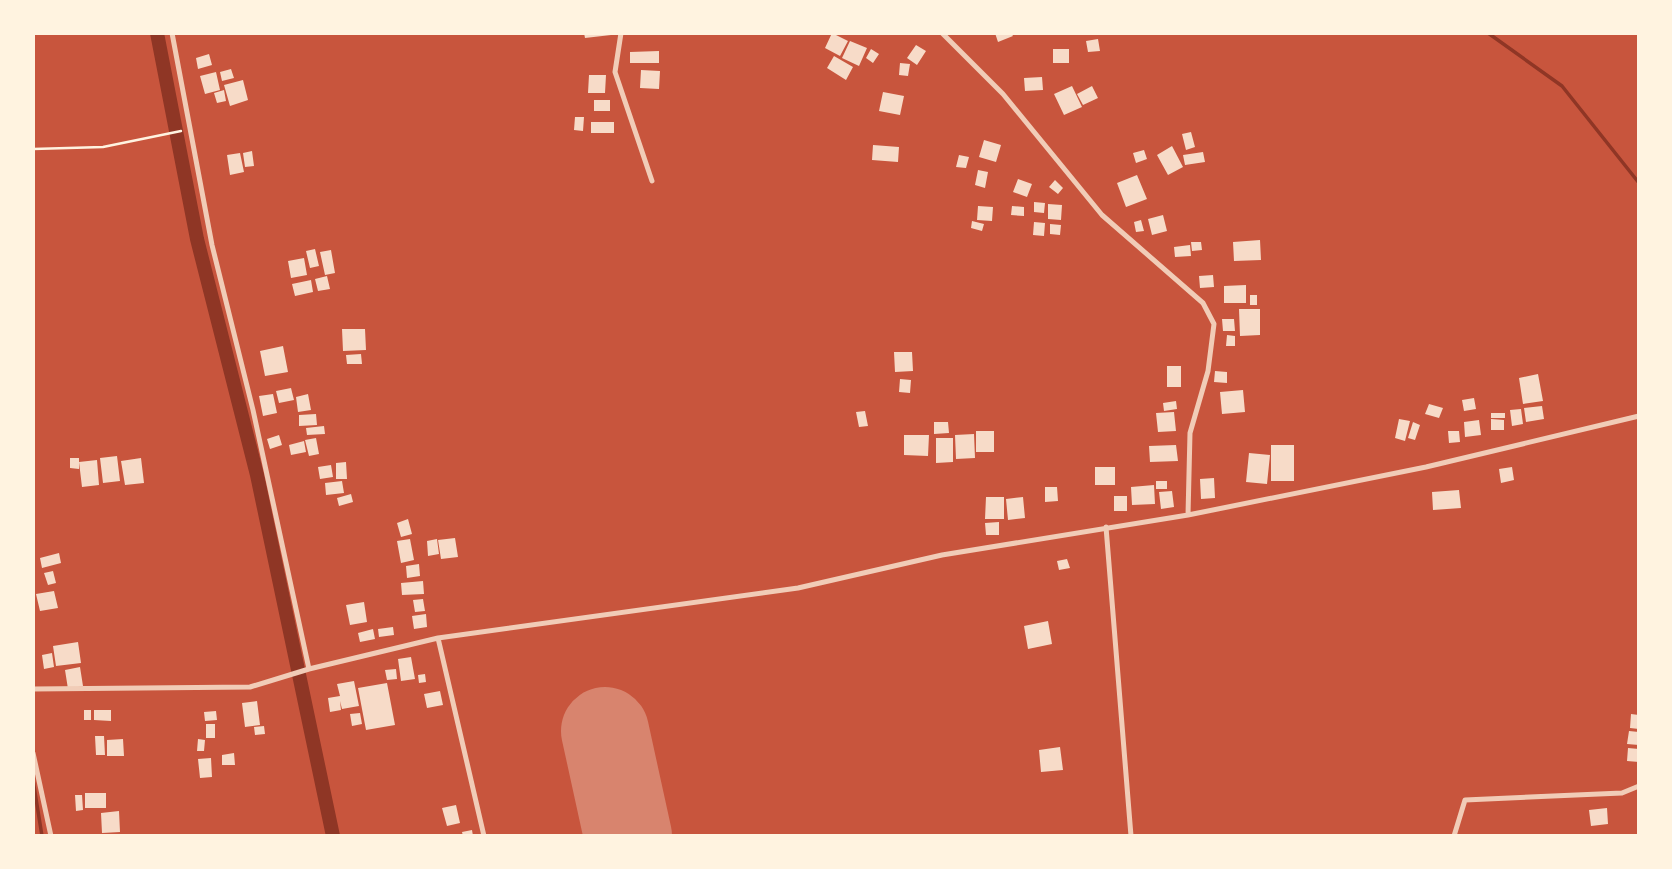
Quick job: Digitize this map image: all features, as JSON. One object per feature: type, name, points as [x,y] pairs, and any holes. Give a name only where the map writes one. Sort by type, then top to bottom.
[{"type":"street","points":[[172,33],[212,245],[253,410],[307,670]]},
{"type":"street","points":[[621,33],[615,72],[652,181]]},
{"type":"street","points":[[942,33],[1003,94],[1102,215],[1203,303],[1214,324],[1208,371],[1190,433],[1188,515]]},
{"type":"street","points":[[33,689],[250,687],[438,638],[798,588],[942,555],[1188,515],[1426,467],[1639,416]]},
{"type":"street","points":[[1106,527],[1131,836]]},
{"type":"street","points":[[438,638],[484,836]]},
{"type":"street","points":[[33,753],[51,836]]},
{"type":"street","points":[[1454,836],[1465,800],[1622,793],[1639,786]]},
{"type":"path","points":[[33,149],[103,147],[181,131]]},
{"type":"building","points":[[584,33],[611,33],[611,35],[585,38]]},
{"type":"building","points":[[832,33],[848,41],[840,56],[825,48]]},
{"type":"building","points":[[995,33],[1011,33],[1013,36],[998,42]]},
{"type":"building","points":[[1098,39],[1100,51],[1088,52],[1086,41]]},
{"type":"building","points":[[850,41],[867,48],[859,66],[842,58]]},
{"type":"building","points":[[916,45],[926,51],[917,65],[907,58]]},
{"type":"building","points":[[871,49],[879,54],[873,63],[866,58]]},
{"type":"building","points":[[1053,49],[1069,49],[1069,63],[1053,63]]},
{"type":"building","points":[[659,51],[659,63],[630,63],[630,52]]},
{"type":"building","points":[[209,54],[212,65],[198,69],[196,58]]},
{"type":"building","points":[[834,56],[853,67],[846,80],[827,68]]},
{"type":"building","points":[[900,63],[910,64],[908,76],[899,75]]},
{"type":"building","points":[[231,69],[234,78],[222,81],[220,72]]},
{"type":"building","points":[[641,70],[660,71],[659,89],[640,88]]},
{"type":"building","points":[[216,72],[220,90],[205,94],[200,76]]},
{"type":"building","points":[[589,75],[606,75],[605,93],[588,93]]},
{"type":"building","points":[[1042,77],[1043,90],[1025,91],[1024,78]]},
{"type":"building","points":[[243,80],[248,100],[230,106],[224,85]]},
{"type":"building","points":[[1072,86],[1082,107],[1064,115],[1054,94]]},
{"type":"building","points":[[1092,86],[1098,98],[1083,105],[1077,94]]},
{"type":"building","points":[[224,90],[226,101],[217,103],[214,93]]},
{"type":"building","points":[[883,92],[904,96],[900,115],[879,111]]},
{"type":"building","points":[[594,100],[610,100],[610,111],[594,111]]},
{"type":"building","points":[[575,117],[584,117],[583,131],[574,130]]},
{"type":"building","points":[[591,122],[614,122],[614,133],[591,133]]},
{"type":"building","points":[[1191,132],[1195,147],[1186,150],[1182,134]]},
{"type":"building","points":[[984,140],[1001,145],[996,162],[979,157]]},
{"type":"building","points":[[873,145],[899,147],[898,162],[872,160]]},
{"type":"building","points":[[1172,146],[1183,167],[1168,175],[1157,155]]},
{"type":"building","points":[[1144,150],[1147,159],[1136,163],[1133,153]]},
{"type":"building","points":[[252,151],[254,166],[245,167],[243,153]]},
{"type":"building","points":[[1203,152],[1205,162],[1185,165],[1183,155]]},
{"type":"building","points":[[240,153],[244,172],[230,175],[227,155]]},
{"type":"building","points":[[959,155],[969,157],[966,168],[956,167]]},
{"type":"building","points":[[978,170],[988,172],[985,188],[975,185]]},
{"type":"building","points":[[1137,175],[1147,199],[1126,207],[1117,183]]},
{"type":"building","points":[[1018,179],[1032,184],[1027,197],[1013,192]]},
{"type":"building","points":[[1055,180],[1063,188],[1058,194],[1049,187]]},
{"type":"building","points":[[1034,202],[1045,203],[1044,213],[1034,212]]},
{"type":"building","points":[[1048,204],[1062,205],[1061,220],[1048,219]]},
{"type":"building","points":[[978,206],[993,207],[992,221],[977,220]]},
{"type":"building","points":[[1012,206],[1024,207],[1024,216],[1011,215]]},
{"type":"building","points":[[1163,215],[1167,231],[1152,235],[1148,219]]},
{"type":"building","points":[[1141,220],[1144,231],[1136,232],[1134,222]]},
{"type":"building","points":[[972,221],[984,224],[982,231],[971,228]]},
{"type":"building","points":[[1034,222],[1045,223],[1044,236],[1033,235]]},
{"type":"building","points":[[1050,224],[1061,225],[1060,235],[1050,234]]},
{"type":"building","points":[[1260,240],[1261,260],[1234,261],[1233,242]]},
{"type":"building","points":[[1191,242],[1201,242],[1202,250],[1192,251]]},
{"type":"building","points":[[1190,245],[1191,256],[1175,257],[1174,247]]},
{"type":"building","points":[[315,249],[319,266],[310,268],[306,251]]},
{"type":"building","points":[[331,250],[335,273],[325,275],[320,252]]},
{"type":"building","points":[[304,258],[307,275],[291,278],[288,261]]},
{"type":"building","points":[[1213,275],[1214,287],[1200,288],[1199,276]]},
{"type":"building","points":[[327,276],[330,289],[318,291],[315,279]]},
{"type":"building","points":[[311,280],[313,292],[295,296],[292,284]]},
{"type":"building","points":[[1246,285],[1246,303],[1224,303],[1224,286]]},
{"type":"building","points":[[1250,295],[1257,295],[1257,305],[1250,305]]},
{"type":"building","points":[[1239,309],[1260,309],[1260,335],[1240,336]]},
{"type":"building","points":[[1222,319],[1234,319],[1235,331],[1223,331]]},
{"type":"building","points":[[342,329],[365,329],[366,350],[343,351]]},
{"type":"building","points":[[1227,335],[1235,336],[1235,346],[1226,346]]},
{"type":"building","points":[[283,346],[288,372],[265,376],[260,351]]},
{"type":"building","points":[[894,352],[912,352],[913,371],[895,372]]},
{"type":"building","points":[[361,354],[362,364],[347,364],[346,355]]},
{"type":"building","points":[[1167,366],[1181,366],[1181,387],[1167,387]]},
{"type":"building","points":[[1215,371],[1227,372],[1227,383],[1214,382]]},
{"type":"building","points":[[1538,374],[1543,401],[1523,404],[1519,378]]},
{"type":"building","points":[[900,379],[911,380],[910,393],[899,392]]},
{"type":"building","points":[[291,388],[294,400],[279,403],[276,391]]},
{"type":"building","points":[[1243,390],[1245,412],[1222,414],[1220,392]]},
{"type":"building","points":[[273,394],[277,413],[263,416],[259,396]]},
{"type":"building","points":[[308,394],[311,410],[298,412],[296,397]]},
{"type":"building","points":[[1474,398],[1476,409],[1464,411],[1462,400]]},
{"type":"building","points":[[1176,401],[1177,409],[1164,411],[1163,403]]},
{"type":"building","points":[[1429,404],[1443,408],[1439,418],[1425,414]]},
{"type":"building","points":[[1542,406],[1544,419],[1526,422],[1524,408]]},
{"type":"building","points":[[1521,409],[1523,424],[1512,426],[1510,410]]},
{"type":"building","points":[[865,411],[868,426],[859,427],[856,412]]},
{"type":"building","points":[[1174,412],[1176,431],[1158,432],[1156,413]]},
{"type":"building","points":[[1491,413],[1505,413],[1505,418],[1491,418]]},
{"type":"building","points":[[316,414],[317,425],[299,426],[299,415]]},
{"type":"building","points":[[1399,419],[1410,421],[1405,441],[1395,438]]},
{"type":"building","points":[[1491,419],[1504,420],[1504,430],[1491,430]]},
{"type":"building","points":[[1479,420],[1481,435],[1465,437],[1464,422]]},
{"type":"building","points":[[934,422],[948,422],[949,433],[934,434]]},
{"type":"building","points":[[1413,422],[1420,425],[1415,440],[1408,438]]},
{"type":"building","points":[[324,426],[325,434],[307,435],[306,428]]},
{"type":"building","points":[[976,431],[994,431],[994,452],[976,452]]},
{"type":"building","points":[[1448,431],[1459,431],[1460,442],[1449,443]]},
{"type":"building","points":[[974,434],[975,458],[956,459],[955,435]]},
{"type":"building","points":[[279,435],[282,445],[270,449],[267,439]]},
{"type":"building","points":[[904,435],[929,435],[928,456],[904,455]]},
{"type":"building","points":[[316,438],[319,454],[309,456],[305,440]]},
{"type":"building","points":[[936,438],[953,438],[953,462],[936,463]]},
{"type":"building","points":[[304,441],[306,452],[291,455],[289,445]]},
{"type":"building","points":[[1176,445],[1178,461],[1150,462],[1149,446]]},
{"type":"building","points":[[1271,445],[1294,445],[1294,481],[1271,481]]},
{"type":"building","points":[[1249,453],[1270,455],[1267,484],[1246,482]]},
{"type":"building","points":[[117,456],[120,481],[103,483],[100,458]]},
{"type":"building","points":[[70,458],[79,458],[79,469],[70,468]]},
{"type":"building","points":[[141,458],[144,483],[125,485],[121,461]]},
{"type":"building","points":[[97,460],[99,485],[82,487],[79,462]]},
{"type":"building","points":[[346,462],[347,479],[336,479],[336,463]]},
{"type":"building","points":[[331,465],[333,477],[320,479],[318,467]]},
{"type":"building","points":[[1095,467],[1115,467],[1115,485],[1095,485]]},
{"type":"building","points":[[1512,467],[1514,480],[1501,483],[1499,469]]},
{"type":"building","points":[[1214,478],[1215,498],[1201,499],[1200,479]]},
{"type":"building","points":[[342,481],[344,493],[326,495],[325,483]]},
{"type":"building","points":[[1156,481],[1167,481],[1167,489],[1156,489]]},
{"type":"building","points":[[1154,485],[1155,504],[1132,505],[1131,487]]},
{"type":"building","points":[[1045,487],[1057,487],[1058,501],[1045,502]]},
{"type":"building","points":[[1459,490],[1461,508],[1433,510],[1432,492]]},
{"type":"building","points":[[1172,491],[1174,507],[1161,509],[1159,492]]},
{"type":"building","points":[[351,494],[353,502],[339,506],[337,498]]},
{"type":"building","points":[[1114,496],[1127,496],[1127,511],[1114,511]]},
{"type":"building","points":[[986,497],[1004,497],[1004,519],[985,519]]},
{"type":"building","points":[[1023,497],[1025,518],[1008,520],[1006,499]]},
{"type":"building","points":[[408,519],[412,534],[401,537],[397,523]]},
{"type":"building","points":[[999,522],[999,535],[986,535],[985,523]]},
{"type":"building","points":[[455,538],[458,557],[441,559],[438,540]]},
{"type":"building","points":[[410,539],[414,560],[401,563],[397,541]]},
{"type":"building","points":[[437,539],[439,554],[428,556],[427,541]]},
{"type":"building","points":[[59,553],[61,563],[42,568],[40,558]]},
{"type":"building","points":[[1067,559],[1070,568],[1059,570],[1057,561]]},
{"type":"building","points":[[419,564],[420,576],[407,578],[406,566]]},
{"type":"building","points":[[53,571],[56,583],[48,585],[44,573]]},
{"type":"building","points":[[423,581],[424,594],[402,595],[401,583]]},
{"type":"building","points":[[54,591],[58,608],[40,611],[36,594]]},
{"type":"building","points":[[423,599],[425,611],[415,612],[413,600]]},
{"type":"building","points":[[364,602],[367,622],[350,625],[346,605]]},
{"type":"building","points":[[426,614],[427,627],[414,629],[412,616]]},
{"type":"building","points":[[1048,621],[1052,644],[1028,649],[1024,626]]},
{"type":"building","points":[[393,627],[394,635],[379,637],[378,629]]},
{"type":"building","points":[[373,629],[375,639],[360,642],[358,633]]},
{"type":"building","points":[[78,642],[81,663],[56,666],[53,646]]},
{"type":"building","points":[[52,653],[54,667],[44,669],[42,655]]},
{"type":"building","points":[[411,657],[415,679],[401,681],[398,659]]},
{"type":"building","points":[[80,667],[83,686],[68,689],[65,670]]},
{"type":"building","points":[[396,669],[397,679],[387,680],[385,670]]},
{"type":"building","points":[[425,674],[426,682],[419,683],[418,675]]},
{"type":"building","points":[[354,681],[359,706],[342,709],[340,701],[341,710],[330,712],[328,698],[340,696],[337,684]]},
{"type":"building","points":[[387,683],[395,725],[366,730],[358,688]]},
{"type":"building","points":[[440,691],[443,705],[427,708],[424,694]]},
{"type":"building","points":[[257,701],[260,725],[245,727],[242,703]]},
{"type":"building","points":[[84,710],[91,710],[91,720],[84,720]]},
{"type":"building","points":[[94,710],[111,710],[111,721],[94,720]]},
{"type":"building","points":[[216,711],[217,720],[205,721],[204,712]]},
{"type":"building","points":[[360,713],[362,724],[352,726],[350,714]]},
{"type":"building","points":[[1631,714],[1639,715],[1639,729],[1630,728]]},
{"type":"building","points":[[206,724],[215,724],[215,738],[206,738]]},
{"type":"building","points":[[264,726],[265,734],[255,735],[254,727]]},
{"type":"building","points":[[1629,731],[1639,732],[1639,745],[1627,744]]},
{"type":"building","points":[[95,736],[104,736],[105,755],[96,755]]},
{"type":"building","points":[[123,739],[124,756],[107,756],[107,740]]},
{"type":"building","points":[[198,739],[205,740],[204,751],[197,751]]},
{"type":"building","points":[[1060,747],[1063,770],[1041,772],[1039,750]]},
{"type":"building","points":[[1628,748],[1639,749],[1639,762],[1627,761]]},
{"type":"building","points":[[234,753],[235,765],[222,765],[222,755]]},
{"type":"building","points":[[211,758],[212,777],[200,778],[198,759]]},
{"type":"building","points":[[85,793],[106,793],[106,808],[85,808]]},
{"type":"building","points":[[75,795],[82,795],[83,810],[76,811]]},
{"type":"building","points":[[456,805],[460,823],[447,826],[442,808]]},
{"type":"building","points":[[1607,808],[1608,824],[1591,826],[1589,810]]},
{"type":"building","points":[[119,811],[120,832],[102,833],[101,813]]},
{"type":"building","points":[[472,830],[473,836],[463,836],[462,832]]},
{"type":"waterway","points":[[157,33],[197,239],[257,475],[333,836]]},
{"type":"waterway","points":[[1488,33],[1562,86],[1639,183]]},
{"type":"waterway","points":[[33,780],[42,836]]},
{"type":"runway","points":[[605,731],[628,836]]}]
